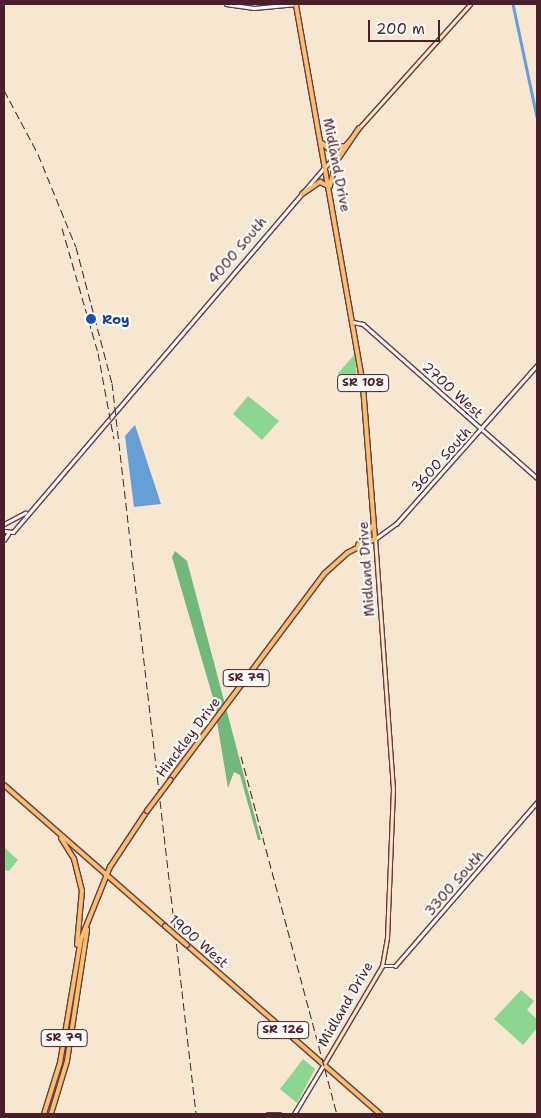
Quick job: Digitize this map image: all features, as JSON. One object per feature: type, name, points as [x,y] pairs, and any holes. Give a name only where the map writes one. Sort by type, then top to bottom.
[{"type":"main road","name":"Midland Drive","points":[[296,4],[353,322],[374,524],[392,789],[387,938],[382,966],[324,1064]]},
{"type":"main road","name":"4000 South","points":[[324,167],[470,4]]},
{"type":"main road","points":[[302,194],[320,182],[329,188],[333,167],[359,128]]},
{"type":"main road","points":[[320,141],[329,149],[343,146]]},
{"type":"main road","points":[[356,547],[374,524]]},
{"type":"main road","name":"Hinckley Drive","points":[[44,1114],[62,1052],[76,960],[107,875],[147,811],[324,574],[356,547],[375,539]]},
{"type":"main road","name":"1900 West","points":[[4,785],[380,1114]]},
{"type":"main road","points":[[59,833],[74,859],[82,890],[76,960]]},
{"type":"main road","name":"Hinckley Drive","points":[[51,1114],[67,1061],[87,927]]},
{"type":"street","points":[[226,4],[254,8],[296,4]]},
{"type":"street","name":"4000 South","points":[[5,532],[14,527],[324,167]]},
{"type":"street","name":"2700 West","points":[[353,322],[363,324],[537,478]]},
{"type":"street","name":"3600 South","points":[[375,539],[396,524],[537,365]]},
{"type":"street","name":"4000 South","points":[[11,523],[25,513]]},
{"type":"street","points":[[4,524],[11,523],[14,527]]},
{"type":"street","points":[[4,540],[5,532]]},
{"type":"street","name":"3300 South","points":[[382,966],[395,966],[537,802]]},
{"type":"street","name":"Midland Drive","points":[[294,1114],[324,1064]]},
{"type":"street","points":[[268,1114],[280,1114]]},
{"type":"green space","points":[[355,354],[357,384],[341,387],[338,373]]},
{"type":"green space","points":[[248,396],[279,421],[262,440],[233,414]]},
{"type":"green space","points":[[175,551],[187,561],[261,840],[258,840],[240,775],[234,772],[228,788],[213,698],[172,557]]},
{"type":"green space","points":[[4,847],[18,860],[9,871],[4,870]]},
{"type":"green space","points":[[521,990],[534,1001],[527,1010],[537,1019],[537,1028],[523,1045],[494,1019]]},
{"type":"green space","points":[[303,1059],[315,1069],[297,1103],[280,1089]]},
{"type":"water","points":[[135,425],[161,504],[134,507],[125,436]]},
{"type":"waterway","points":[[513,4],[537,117]]},
{"type":"railway","points":[[4,90],[38,154],[76,247],[112,383],[196,1114]]},
{"type":"railway","points":[[62,228],[98,353],[114,439]]},
{"type":"railway","points":[[241,756],[337,1114]]},
{"type":"place","name":"Roy","points":[[91,319]]}]
